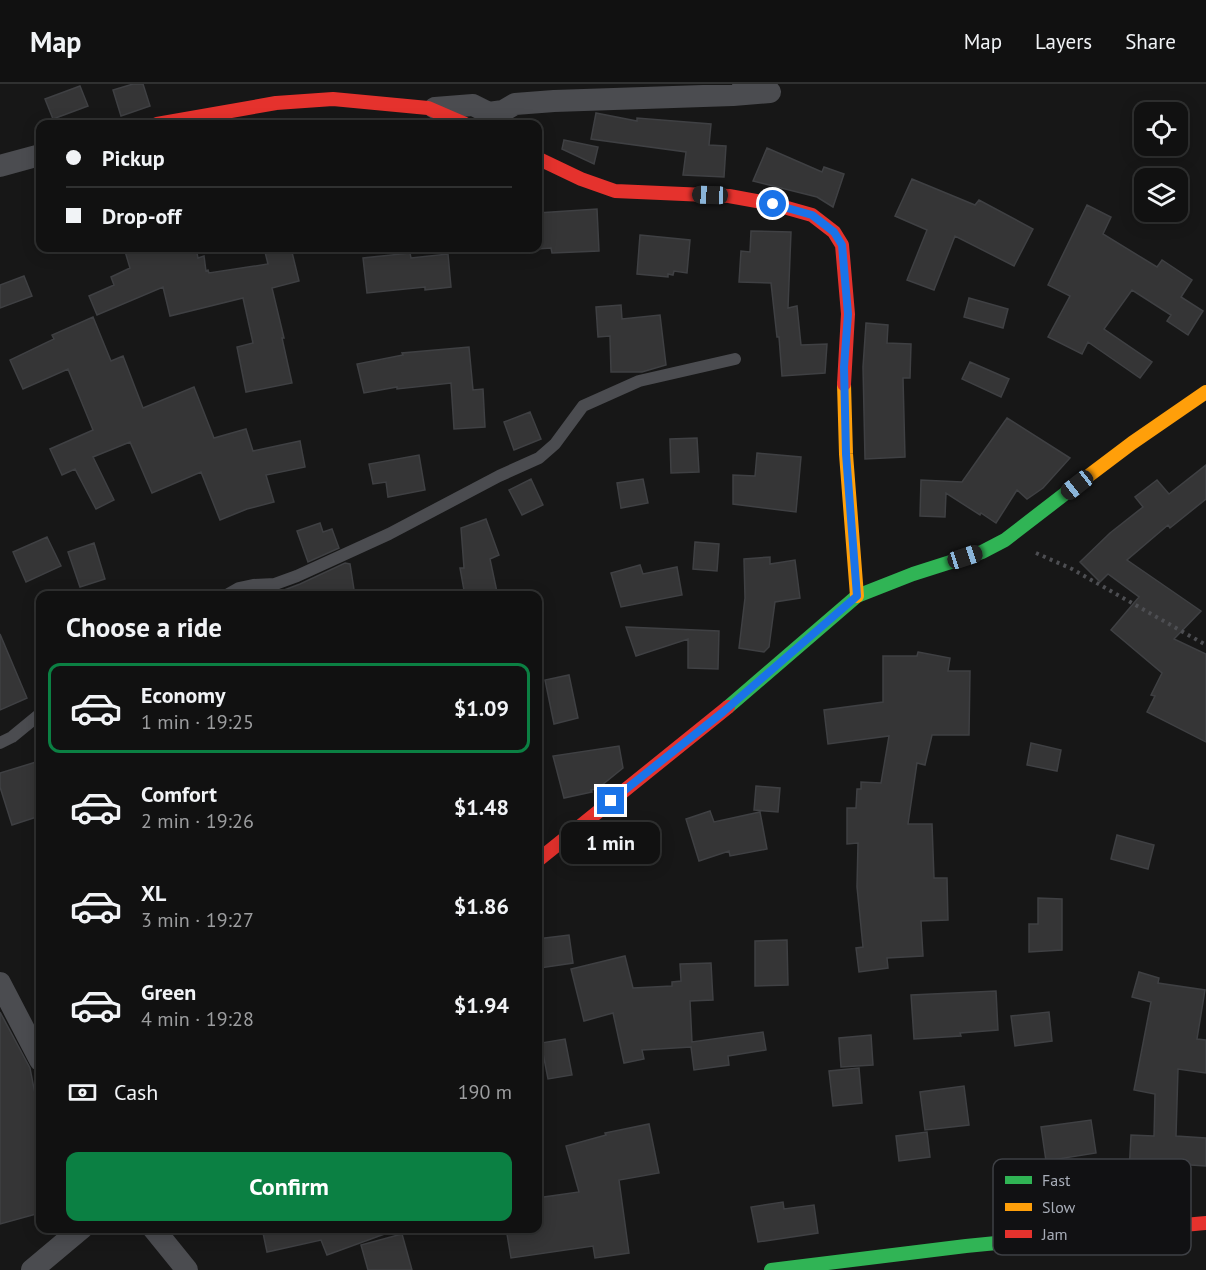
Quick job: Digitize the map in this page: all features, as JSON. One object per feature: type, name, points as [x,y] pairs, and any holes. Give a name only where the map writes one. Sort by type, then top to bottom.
[{"type":"street","points":[[172,120],[276,103],[333,99],[428,108],[473,105],[489,113],[503,111],[515,105],[554,101],[770,92]]},
{"type":"street","points":[[428,108],[456,120]]},
{"type":"street","points":[[0,166],[36,156]]},
{"type":"street","points":[[542,160],[581,179],[615,191],[729,196],[773,204],[812,215],[834,232],[842,245],[848,314],[844,367],[846,454],[857,596]]},
{"type":"street","points":[[542,857],[723,712],[857,596],[913,574],[982,552],[1005,540],[1132,443],[1206,392]]},
{"type":"street","points":[[0,983],[36,1052]]},
{"type":"street","points":[[1191,1224],[1206,1223]]},
{"type":"street","points":[[32,1270],[76,1233]]},
{"type":"street","points":[[157,1233],[187,1270]]},
{"type":"street","points":[[771,1270],[993,1243]]},
{"type":"lane","points":[[233,591],[253,585],[275,584],[297,576],[389,534],[499,476],[539,458],[555,444],[583,406],[639,381],[735,359]]},
{"type":"lane","points":[[0,743],[12,737],[36,717]]},
{"type":"path","points":[[1005,540],[1072,569],[1206,645]]},
{"type":"building","points":[[133,84],[143,84],[150,106],[121,116],[113,90]]},
{"type":"building","points":[[80,86],[88,106],[53,119],[45,99]]},
{"type":"building","points":[[596,113],[637,121],[637,118],[711,124],[709,145],[726,146],[724,177],[683,175],[686,152],[591,139]]},
{"type":"building","points":[[564,140],[598,147],[594,164],[562,149]]},
{"type":"building","points":[[767,148],[822,172],[824,167],[844,174],[833,207],[817,197],[753,181]]},
{"type":"building","points":[[912,179],[975,205],[979,200],[1033,229],[1014,266],[955,236],[934,290],[907,280],[927,230],[895,216]]},
{"type":"building","points":[[1087,205],[1111,217],[1103,234],[1157,267],[1162,260],[1192,280],[1181,297],[1203,311],[1188,335],[1167,321],[1171,315],[1132,290],[1104,329],[1152,362],[1140,378],[1088,342],[1082,354],[1048,337],[1070,296],[1048,285]]},
{"type":"building","points":[[597,209],[599,251],[552,253],[551,248],[542,249],[542,213]]},
{"type":"building","points":[[751,231],[791,232],[788,308],[797,306],[801,345],[827,344],[825,373],[782,376],[771,283],[739,282],[741,251],[750,252]]},
{"type":"building","points":[[640,235],[690,240],[687,273],[674,271],[673,275],[668,274],[668,277],[637,274]]},
{"type":"building","points":[[125,252],[197,252],[198,258],[204,256],[206,271],[208,270],[209,273],[268,264],[265,252],[292,252],[299,281],[272,288],[292,383],[246,392],[237,347],[253,343],[243,298],[170,316],[163,287],[97,315],[89,296],[114,285],[111,277],[130,268]]},
{"type":"building","points":[[410,253],[411,258],[448,254],[451,287],[425,290],[425,287],[367,293],[363,258]]},
{"type":"building","points":[[24,276],[32,296],[0,308],[0,285]]},
{"type":"building","points":[[969,298],[1008,309],[1003,328],[964,317]]},
{"type":"building","points":[[621,305],[622,319],[660,315],[666,365],[642,372],[611,372],[610,336],[598,337],[596,307]]},
{"type":"building","points":[[93,317],[111,361],[123,356],[143,408],[194,387],[214,438],[246,429],[253,451],[300,441],[305,467],[266,475],[274,502],[247,509],[220,520],[201,472],[152,493],[130,442],[93,457],[114,500],[96,509],[75,469],[62,475],[50,449],[93,430],[68,369],[23,389],[10,360],[54,339],[52,335]]},
{"type":"building","points":[[866,323],[888,325],[887,343],[911,344],[910,378],[903,378],[905,457],[865,459],[863,367]]},
{"type":"building","points":[[469,347],[473,390],[483,389],[485,427],[454,429],[451,383],[397,389],[397,387],[364,393],[357,364],[403,355],[402,353]]},
{"type":"building","points":[[970,362],[1009,379],[1001,397],[962,379]]},
{"type":"building","points":[[530,412],[541,439],[514,450],[504,422]]},
{"type":"building","points":[[1007,418],[1070,458],[1043,488],[1027,499],[1017,490],[996,523],[946,493],[945,517],[920,516],[921,480],[962,482]]},
{"type":"building","points":[[697,438],[699,472],[671,473],[670,439]]},
{"type":"building","points":[[757,453],[801,457],[796,512],[733,504],[733,475],[755,476]]},
{"type":"building","points":[[419,455],[425,490],[388,497],[386,482],[373,484],[369,464]]},
{"type":"building","points":[[1206,465],[1206,499],[1170,528],[1168,525],[1127,560],[1201,611],[1174,639],[1206,654],[1206,742],[1147,712],[1155,696],[1151,695],[1162,673],[1111,630],[1139,597],[1108,574],[1100,582],[1080,562],[1110,533],[1143,507],[1135,497],[1157,480],[1169,494]]},
{"type":"building","points":[[531,479],[543,505],[522,515],[509,490]]},
{"type":"building","points":[[643,479],[648,503],[621,508],[617,483]]},
{"type":"building","points":[[486,519],[499,555],[490,559],[497,591],[464,591],[460,568],[464,568],[461,528]]},
{"type":"building","points":[[320,523],[323,532],[332,529],[339,548],[308,562],[297,531]]},
{"type":"building","points":[[47,537],[61,566],[26,582],[13,552]]},
{"type":"building","points":[[695,542],[719,544],[717,571],[693,569]]},
{"type":"building","points":[[94,543],[105,579],[80,587],[68,552]]},
{"type":"building","points":[[770,557],[770,564],[795,560],[800,598],[775,602],[769,647],[764,652],[739,648],[745,598],[744,559]]},
{"type":"building","points":[[345,563],[350,564],[354,591],[281,591]]},
{"type":"building","points":[[640,565],[643,574],[677,567],[682,595],[621,607],[611,573]]},
{"type":"building","points":[[626,627],[719,631],[718,669],[688,668],[688,639],[636,656]]},
{"type":"building","points":[[0,634],[27,698],[0,710]]},
{"type":"building","points":[[918,652],[950,658],[948,671],[970,671],[969,735],[932,735],[925,765],[917,763],[908,824],[932,824],[934,878],[947,878],[948,920],[921,921],[923,956],[887,958],[888,968],[859,972],[856,948],[863,947],[857,887],[858,843],[847,844],[847,808],[856,808],[857,789],[861,789],[861,782],[881,783],[889,736],[828,744],[824,710],[883,702],[883,656],[917,656]]},
{"type":"building","points":[[569,675],[578,718],[554,724],[545,680]]},
{"type":"building","points":[[1031,743],[1061,750],[1057,771],[1027,765]]},
{"type":"building","points":[[619,746],[623,768],[597,789],[591,790],[592,792],[564,798],[553,756]]},
{"type":"building","points":[[36,762],[36,817],[12,825],[0,787],[0,773]]},
{"type":"building","points":[[756,786],[780,788],[778,812],[754,810]]},
{"type":"building","points":[[710,811],[714,822],[760,812],[767,849],[730,856],[729,851],[699,861],[686,819]]},
{"type":"building","points":[[1117,835],[1154,845],[1148,869],[1111,859]]},
{"type":"building","points":[[1038,898],[1062,899],[1062,950],[1029,952],[1029,924],[1038,924]]},
{"type":"building","points":[[569,935],[573,963],[542,968],[542,938]]},
{"type":"building","points":[[787,940],[788,985],[755,986],[755,941]]},
{"type":"building","points":[[625,956],[633,988],[672,986],[672,982],[681,981],[680,964],[711,963],[713,1000],[690,1001],[692,1042],[763,1032],[766,1050],[728,1056],[729,1065],[694,1070],[691,1047],[642,1050],[644,1059],[624,1063],[613,1013],[584,1021],[571,969]]},
{"type":"building","points":[[1139,972],[1159,978],[1158,983],[1205,990],[1197,1039],[1206,1040],[1206,1073],[1178,1069],[1176,1136],[1206,1138],[1206,1166],[1191,1165],[1191,1159],[1130,1159],[1131,1135],[1154,1136],[1155,1094],[1134,1090],[1151,1002],[1132,997]]},
{"type":"building","points":[[996,991],[998,1030],[960,1033],[961,1036],[914,1039],[911,995]]},
{"type":"building","points":[[0,1012],[30,1068],[36,1099],[36,1214],[0,1224]]},
{"type":"building","points":[[1049,1012],[1052,1041],[1015,1046],[1011,1016]]},
{"type":"building","points":[[871,1035],[873,1065],[841,1067],[839,1038]]},
{"type":"building","points":[[565,1039],[572,1075],[548,1079],[542,1043]]},
{"type":"building","points":[[859,1068],[862,1103],[833,1106],[829,1071]]},
{"type":"building","points":[[964,1086],[969,1125],[925,1130],[920,1092]]},
{"type":"building","points":[[1091,1120],[1096,1153],[1046,1159],[1041,1127]]},
{"type":"building","points":[[649,1124],[659,1173],[619,1180],[629,1253],[595,1258],[593,1246],[511,1258],[507,1233],[542,1233],[542,1197],[579,1192],[566,1146],[606,1135],[605,1133]]},
{"type":"building","points":[[927,1132],[930,1157],[899,1161],[896,1136]]},
{"type":"building","points":[[783,1202],[784,1209],[814,1205],[818,1233],[758,1242],[751,1207]]},
{"type":"building","points":[[263,1233],[388,1233],[327,1255],[321,1240],[267,1252]]},
{"type":"building","points":[[402,1234],[412,1270],[368,1270],[361,1245]]},
{"type":"traffic: fast","points":[[728,707],[857,596],[913,574],[982,552],[1005,540],[1075,486]]},
{"type":"traffic: fast","points":[[771,1270],[993,1243]]},
{"type":"traffic: slow","points":[[844,384],[846,454],[857,596]]},
{"type":"traffic: slow","points":[[1075,486],[1206,392]]},
{"type":"traffic: jam","points":[[180,120],[276,103],[333,99],[428,108],[456,120]]},
{"type":"traffic: jam","points":[[542,160],[581,179],[615,191],[729,196],[773,204],[812,215],[834,232],[842,245],[848,314],[844,384]]},
{"type":"traffic: jam","points":[[542,857],[728,707]]},
{"type":"traffic: jam","points":[[1191,1224],[1206,1223]]},
{"type":"route","points":[[611,801],[723,712],[857,596],[846,454],[844,367],[848,314],[842,245],[834,232],[812,215],[773,204]]}]
